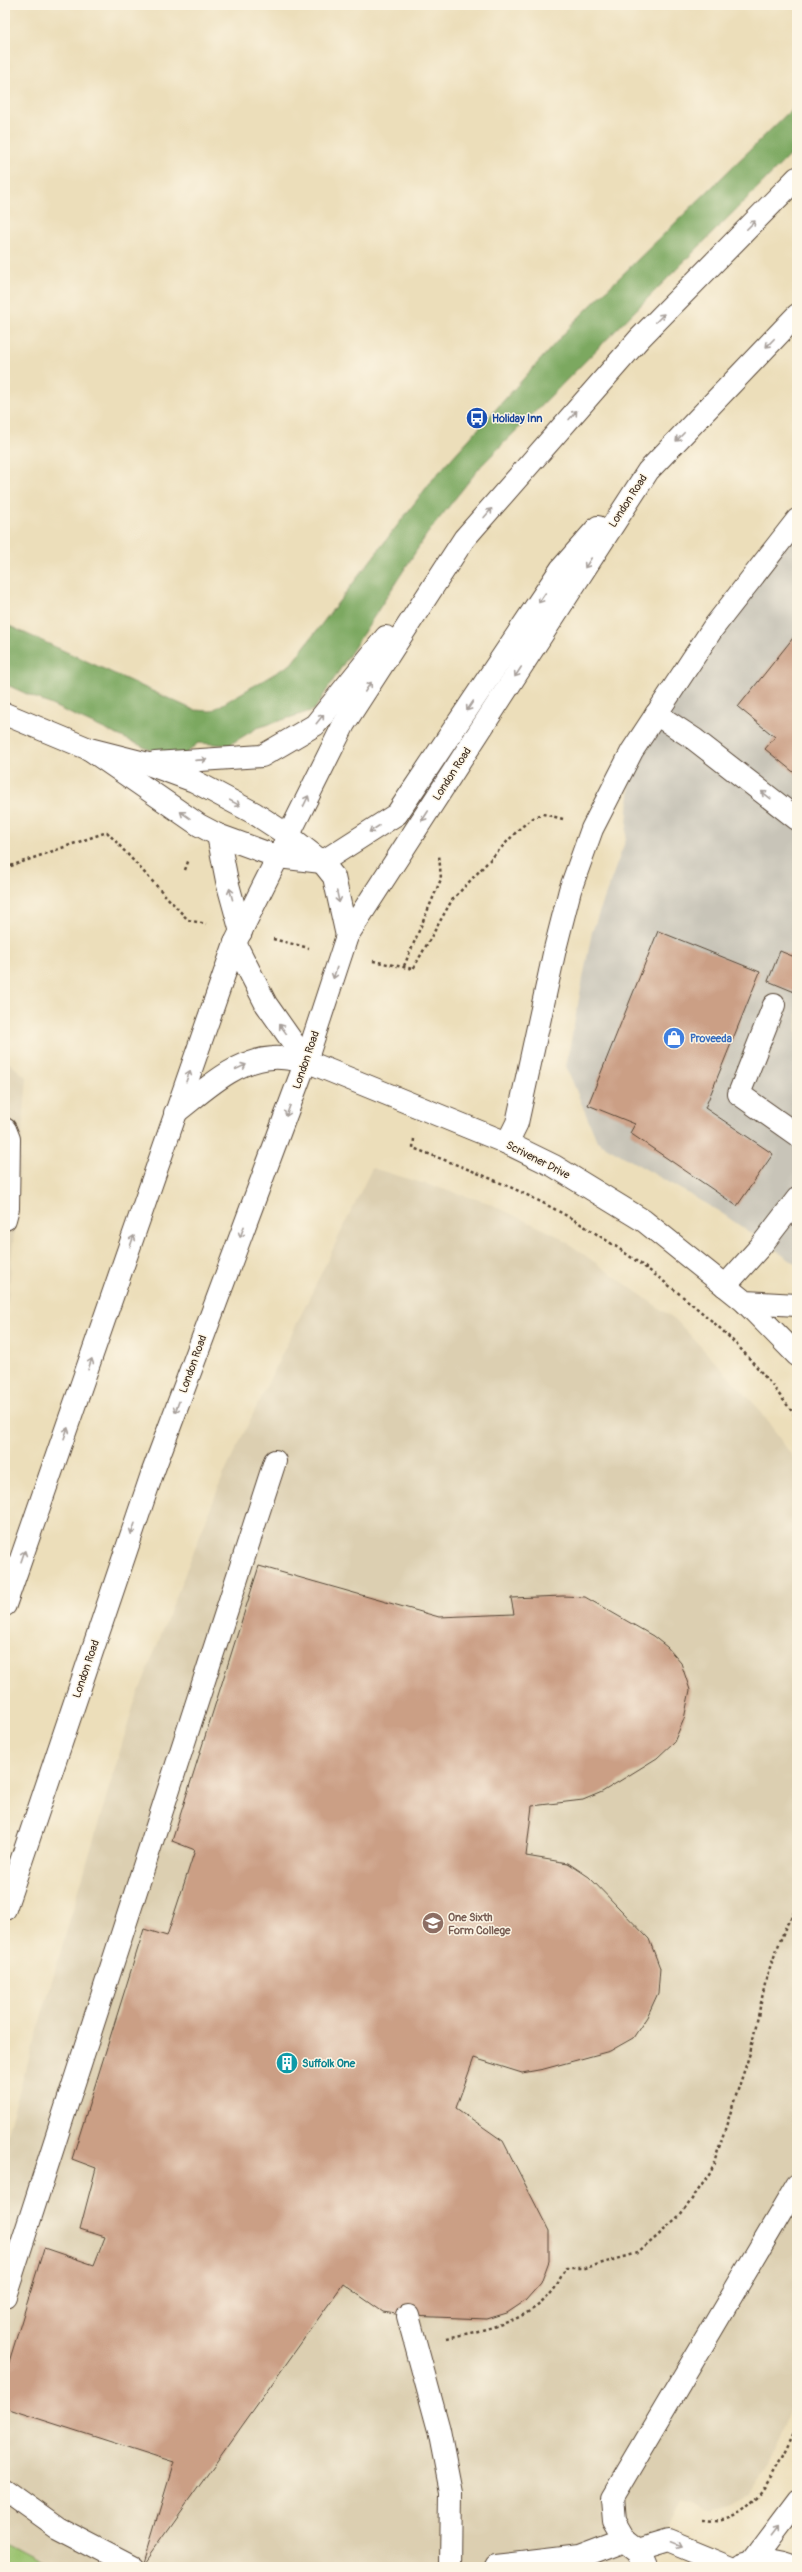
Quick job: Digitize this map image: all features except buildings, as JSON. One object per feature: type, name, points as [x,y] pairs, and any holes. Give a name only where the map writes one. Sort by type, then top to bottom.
[{"type":"main road","points":[[148,764],[262,756],[315,725],[463,542],[639,339],[797,178]]},
{"type":"main road","name":"London Road","points":[[5,1908],[152,1474],[306,1061],[344,946],[423,819],[648,471],[797,315]]},
{"type":"main road","points":[[89,749],[199,825],[218,835],[278,857],[322,862],[397,814],[562,569],[648,471]]},
{"type":"main road","points":[[507,1143],[517,1123],[555,949],[570,890],[592,829],[632,751],[656,714],[713,628],[796,521]]},
{"type":"main road","points":[[5,1606],[175,1113],[238,937],[344,724],[463,542]]},
{"type":"main road","points":[[5,714],[89,749],[148,764],[208,788],[254,813],[289,836],[322,862],[334,877],[344,946]]},
{"type":"main road","points":[[656,714],[694,739],[797,819]]},
{"type":"main road","points":[[218,835],[238,937],[266,1004],[306,1061]]},
{"type":"main road","points":[[774,1005],[739,1094],[797,1135]]},
{"type":"main road","points":[[175,1113],[228,1073],[246,1064],[272,1058],[306,1061]]},
{"type":"main road","name":"Scrivener Drive","points":[[306,1061],[420,1109],[507,1143],[554,1166],[644,1221],[745,1302],[797,1355]]},
{"type":"main road","points":[[5,1129],[9,1139],[8,1208],[5,1219]]},
{"type":"main road","points":[[725,1286],[760,1248],[797,1199]]},
{"type":"main road","points":[[745,1302],[797,1305]]},
{"type":"main road","points":[[5,2296],[275,1461]]},
{"type":"main road","points":[[636,2552],[614,2521],[612,2498],[797,2185]]},
{"type":"main road","points":[[408,2316],[439,2430],[452,2492],[450,2567]]},
{"type":"main road","points":[[5,2490],[58,2528],[133,2567]]},
{"type":"main road","points":[[744,2564],[797,2501]]},
{"type":"main road","points":[[496,2567],[636,2552],[668,2541],[731,2567]]},
{"type":"main road","points":[[744,2564],[772,2561],[793,2567]]},
{"type":"path","points":[[5,868],[107,832],[188,920],[238,937],[344,946],[414,969],[452,900],[530,819],[543,814],[592,829]]},
{"type":"path","points":[[404,966],[441,879],[440,858],[423,819]]},
{"type":"path","points":[[420,1109],[412,1148],[462,1166],[540,1201],[623,1252],[707,1316],[763,1374],[797,1418]]},
{"type":"path","points":[[416,2344],[505,2323],[532,2309],[552,2292],[566,2268],[585,2268],[638,2253],[680,2216],[712,2172],[750,2053],[767,1975],[786,1926],[797,1908]]},
{"type":"path","points":[[679,2546],[694,2518],[722,2520],[748,2507],[777,2468],[797,2426]]},
{"type":"shaded area","points":[[797,520],[797,1265],[720,1212],[597,1141],[566,1066],[592,932],[626,839],[632,751]]},
{"type":"shaded area","points":[[5,1059],[27,1078],[8,1301],[5,1310]]},
{"type":"shaded area","name":"One Sixth Form College","points":[[372,1168],[486,1202],[558,1236],[676,1320],[759,1409],[797,1463],[797,2395],[766,2470],[748,2496],[726,2508],[712,2510],[681,2502],[645,2567],[5,2567],[5,2139],[133,1707],[223,1476]]},
{"type":"green space","points":[[797,104],[797,148],[481,466],[427,534],[314,710],[257,728],[229,745],[198,743],[177,762],[5,684],[5,624],[194,710],[211,711],[291,664],[433,479],[578,318]]},
{"type":"green space","points":[[5,2542],[52,2567],[5,2567]]},
{"type":"place","name":"Holiday Inn","points":[[477,418]]},
{"type":"place","name":"Proveeda","points":[[674,1038]]},
{"type":"place","name":"One Sixth Form College","points":[[433,1923]]},
{"type":"place","name":"Suffolk One","points":[[287,2063]]}]
